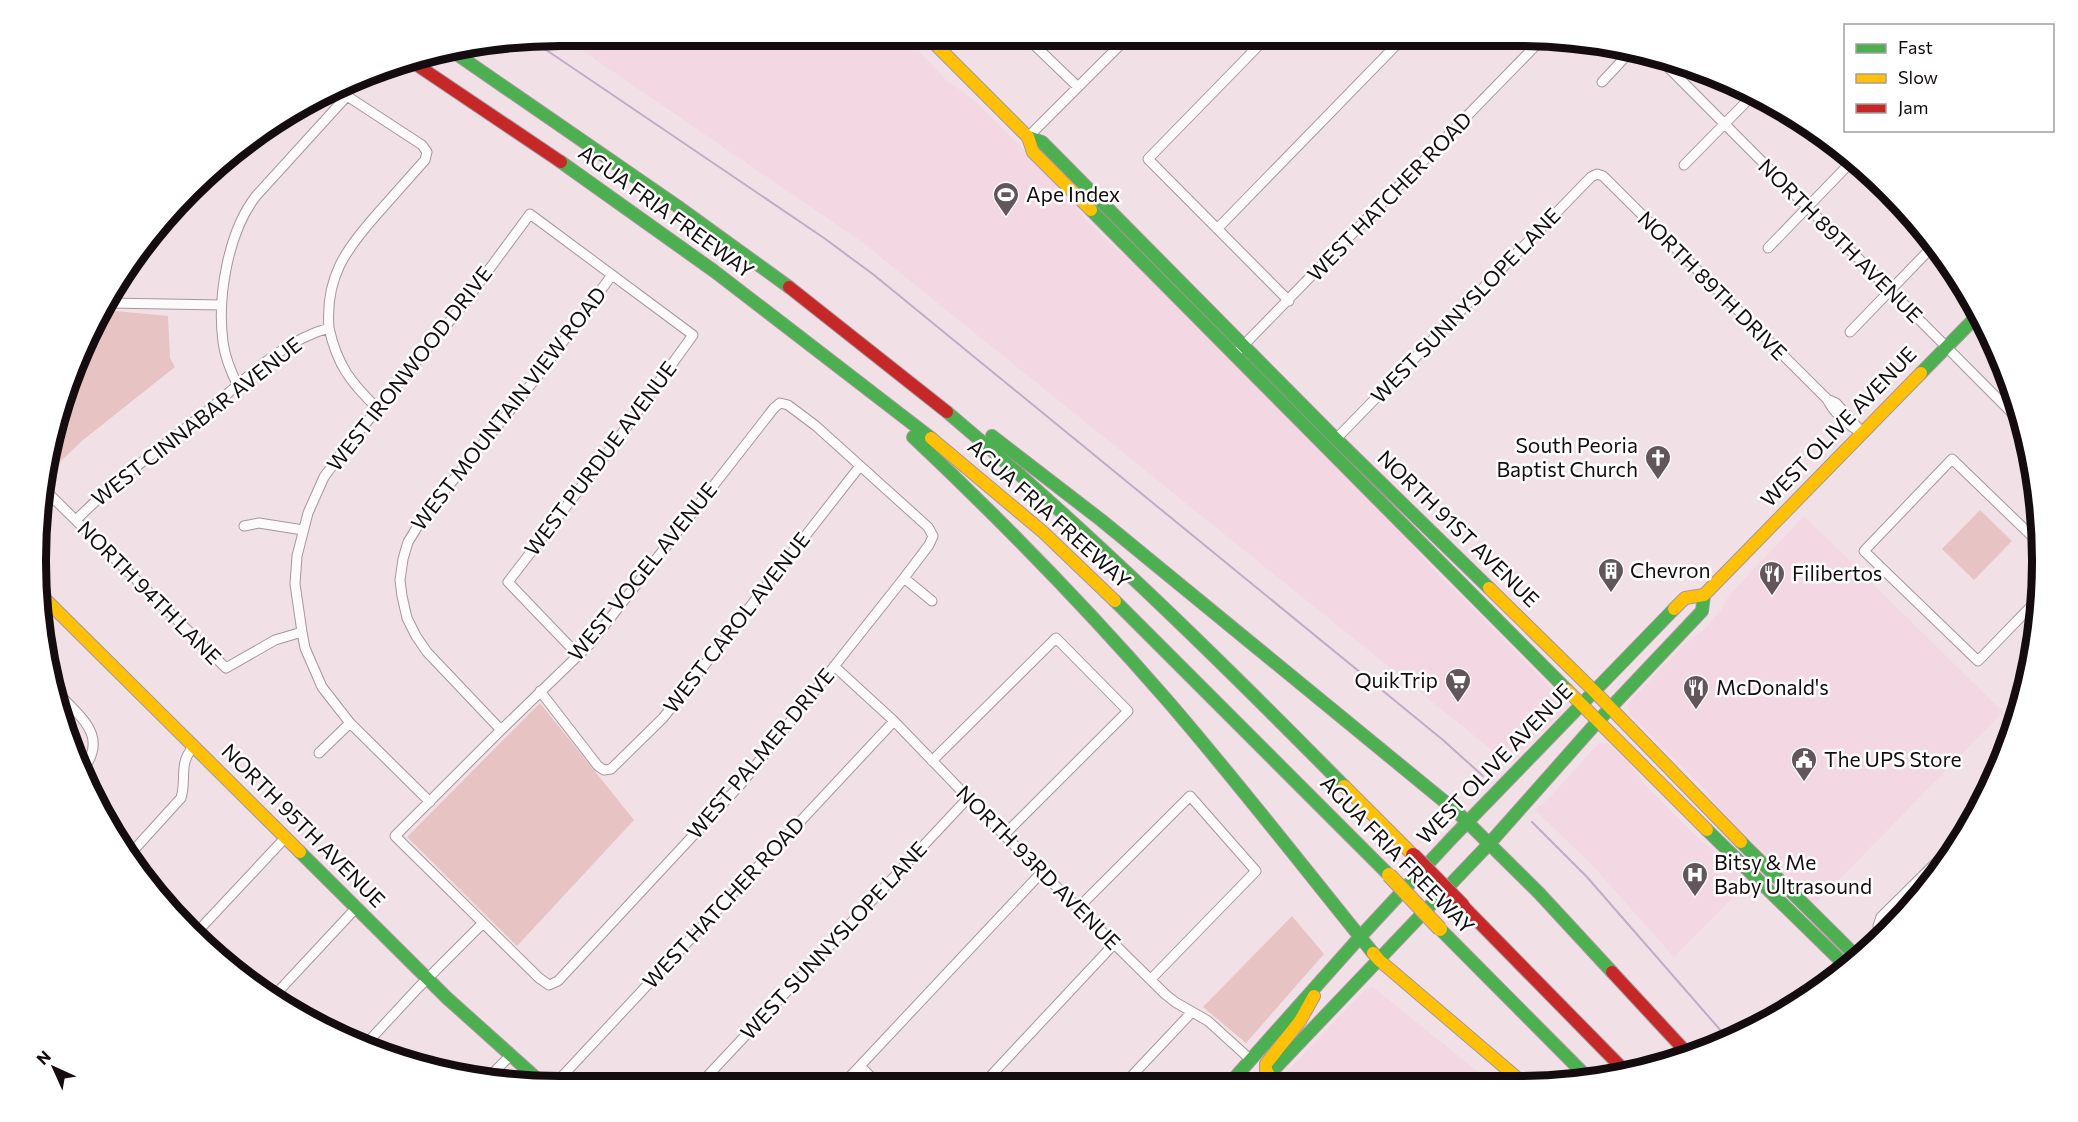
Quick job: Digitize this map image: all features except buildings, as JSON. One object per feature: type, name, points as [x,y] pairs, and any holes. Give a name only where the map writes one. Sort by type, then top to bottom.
[{"type":"main road","name":"NORTH 91ST AVENUE","points":[[937,46],[1028,137],[1042,142],[1135,246],[1331,444],[1416,528],[1497,597],[1594,691],[1852,952]]},
{"type":"main road","name":"AGUA FRIA FREEWAY","points":[[459,57],[623,167],[750,257],[867,347],[1036,489],[1126,571],[1413,855],[1619,1065]]},
{"type":"main road","name":"AGUA FRIA FREEWAY","points":[[419,67],[615,199],[714,271],[941,446],[1043,532],[1141,626],[1581,1071]]},
{"type":"main road","points":[[714,271],[914,438],[962,483],[1046,568],[1186,722],[1379,960],[1515,1076]]},
{"type":"main road","name":"WEST OLIVE AVENUE","points":[[1236,1076],[1360,936],[1594,691],[1685,598],[1704,595],[1972,321]]},
{"type":"main road","points":[[867,347],[911,372],[1101,520],[1467,822],[1539,893],[1682,1048]]},
{"type":"main road","name":"NORTH 91ST AVENUE","points":[[1416,528],[1486,609],[1840,961]]},
{"type":"main road","name":"WEST OLIVE AVENUE","points":[[1268,1076],[1490,844],[1598,721],[1702,611],[1704,595]]},
{"type":"main road","points":[[1486,609],[1497,597]]},
{"type":"main road","name":"NORTH 95TH AVENUE","points":[[49,603],[427,978],[532,1074]]},
{"type":"main road","points":[[1265,1076],[1266,1065],[1300,1021],[1318,983]]},
{"type":"street","points":[[1036,46],[1078,87]]},
{"type":"street","points":[[1028,137],[1119,46]]},
{"type":"street","points":[[1258,46],[1148,159],[1289,301]]},
{"type":"street","points":[[1218,228],[1395,46]]},
{"type":"street","name":"WEST HATCHER ROAD","points":[[1239,351],[1534,47]]},
{"type":"street","points":[[1602,82],[1625,58]]},
{"type":"street","name":"NORTH 89TH AVENUE","points":[[1671,71],[2008,410]]},
{"type":"street","points":[[238,386],[223,342],[221,305],[232,245],[240,222],[249,205],[346,96],[422,145],[427,152],[425,160],[352,242],[340,262],[330,293],[329,328],[336,356],[347,376],[378,409]]},
{"type":"street","points":[[1684,165],[1747,101]]},
{"type":"street","points":[[1768,248],[1847,167]]},
{"type":"street","name":"NORTH 89TH DRIVE","points":[[1597,174],[1603,176],[1827,399],[1831,408],[1848,425],[1862,434]]},
{"type":"street","name":"WEST SUNNYSLOPE LANE","points":[[1331,444],[1597,174]]},
{"type":"street","name":"WEST IRONWOOD DRIVE","points":[[430,802],[350,723],[322,687],[309,658],[302,632],[295,584],[297,556],[313,500],[324,477],[462,306],[530,214],[612,275]]},
{"type":"street","points":[[1850,332],[1928,252]]},
{"type":"street","name":"WEST PURDUE AVENUE","points":[[579,656],[508,582],[615,443],[693,335],[612,275]]},
{"type":"street","name":"WEST MOUNTAIN VIEW ROAD","points":[[501,730],[427,652],[416,636],[405,611],[400,580],[403,559],[408,542],[424,516],[537,377],[612,275]]},
{"type":"street","points":[[116,303],[221,305]]},
{"type":"street","name":"WEST CINNABAR AVENUE","points":[[76,520],[106,491],[288,345],[305,336],[329,328]]},
{"type":"street","name":"WEST VOGEL AVENUE","points":[[483,923],[395,836],[579,656],[780,403],[788,405],[802,415],[860,466]]},
{"type":"street","points":[[2029,608],[1978,661],[1864,551],[1952,459],[2030,535]]},
{"type":"street","name":"WEST PALMER DRIVE","points":[[483,923],[539,978],[549,985],[558,981],[734,793],[904,578],[933,536],[928,527],[860,466]]},
{"type":"street","name":"WEST CAROL AVENUE","points":[[540,692],[597,766],[604,770],[611,769],[663,718],[860,466]]},
{"type":"street","name":"NORTH 94TH LANE","points":[[51,496],[226,668],[275,640],[302,632]]},
{"type":"street","points":[[244,526],[259,523],[303,530]]},
{"type":"street","points":[[904,578],[932,601]]},
{"type":"street","points":[[932,761],[1056,638],[1128,711],[1004,835]]},
{"type":"street","name":"NORTH 93RD AVENUE","points":[[834,666],[894,721],[1004,835],[1175,1002],[1208,1021],[1251,1060]]},
{"type":"street","points":[[67,702],[89,727],[93,746],[88,762]]},
{"type":"street","name":"WEST HATCHER ROAD","points":[[562,1076],[894,721]]},
{"type":"street","points":[[319,753],[350,723]]},
{"type":"street","points":[[135,849],[181,798],[183,764],[193,747]]},
{"type":"street","points":[[1078,908],[1190,796],[1256,871],[1151,979]]},
{"type":"street","name":"WEST SUNNYSLOPE LANE","points":[[707,1076],[968,798]]},
{"type":"street","points":[[201,928],[285,838]]},
{"type":"street","points":[[851,1076],[1042,872]]},
{"type":"street","points":[[1880,926],[1881,917],[1926,872]]},
{"type":"street","points":[[278,991],[356,908]]},
{"type":"street","points":[[371,1039],[427,978],[483,923]]},
{"type":"street","points":[[991,1076],[1114,944]]},
{"type":"street","points":[[1132,1076],[1192,1012]]},
{"type":"street","points":[[495,1071],[511,1056]]},
{"type":"street","points":[[860,1066],[870,1076]]},
{"type":"shaded area","points":[[576,46],[915,46],[946,80],[974,100],[1063,189],[1087,221],[1139,267],[1399,529],[1429,565],[1559,696],[1563,703],[1560,715],[1507,762],[862,242]]},
{"type":"shaded area","points":[[112,311],[168,316],[170,358],[175,367],[83,440],[55,466],[74,396],[86,364]]},
{"type":"shaded area","points":[[1980,510],[2012,541],[1974,580],[1942,549]]},
{"type":"shaded area","points":[[1804,516],[2003,712],[1814,905],[1765,853],[1723,814],[1706,791],[1630,714],[1628,705],[1685,644],[1706,628],[1721,610],[1728,597]]},
{"type":"shaded area","points":[[540,703],[634,820],[517,946],[407,837]]},
{"type":"shaded area","points":[[1599,743],[1608,743],[1631,765],[1644,784],[1698,838],[1749,881],[1674,957],[1592,865],[1535,810],[1550,797]]},
{"type":"shaded area","points":[[1292,916],[1324,954],[1246,1043],[1203,1007]]},
{"type":"shaded area","points":[[1371,987],[1375,989],[1484,1076],[1283,1076],[1361,994]]},
{"type":"waterway","points":[[542,47],[824,238],[874,275],[1443,740],[1483,776]]},
{"type":"waterway","points":[[1532,822],[1587,877],[1722,1032]]},
{"type":"traffic: fast","points":[[460,56],[677,206],[789,287]]},
{"type":"traffic: fast","points":[[1028,137],[1042,142],[1336,439],[1489,588]]},
{"type":"traffic: fast","points":[[561,162],[714,271],[931,438]]},
{"type":"traffic: fast","points":[[1091,210],[1567,690]]},
{"type":"traffic: fast","points":[[1921,373],[1972,321]]},
{"type":"traffic: fast","points":[[947,412],[999,456],[1150,594],[1344,786]]},
{"type":"traffic: fast","points":[[992,436],[1101,520],[1456,811],[1539,893],[1612,972]]},
{"type":"traffic: fast","points":[[913,437],[1042,565],[1136,665],[1219,761],[1373,953]]},
{"type":"traffic: fast","points":[[1268,1076],[1489,844],[1598,721],[1702,611],[1704,595]]},
{"type":"traffic: fast","points":[[1115,601],[1389,875]]},
{"type":"traffic: fast","points":[[1236,1076],[1450,840],[1674,609]]},
{"type":"traffic: fast","points":[[1707,830],[1840,961]]},
{"type":"traffic: fast","points":[[1741,842],[1852,952]]},
{"type":"traffic: fast","points":[[300,852],[447,998],[532,1074]]},
{"type":"traffic: fast","points":[[1440,929],[1581,1071]]},
{"type":"traffic: slow","points":[[937,46],[1028,137],[1033,152],[1091,210]]},
{"type":"traffic: slow","points":[[1674,609],[1685,598],[1704,595],[1921,373]]},
{"type":"traffic: slow","points":[[931,438],[1043,532],[1115,601]]},
{"type":"traffic: slow","points":[[1489,588],[1594,691],[1741,842]]},
{"type":"traffic: slow","points":[[49,603],[300,852]]},
{"type":"traffic: slow","points":[[1567,690],[1707,830]]},
{"type":"traffic: slow","points":[[1344,786],[1413,855]]},
{"type":"traffic: slow","points":[[1389,875],[1440,929]]},
{"type":"traffic: slow","points":[[1373,953],[1515,1076]]},
{"type":"traffic: slow","points":[[1269,1075],[1266,1064],[1300,1021],[1314,996]]},
{"type":"traffic: jam","points":[[419,67],[561,162]]},
{"type":"traffic: jam","points":[[789,287],[947,412]]},
{"type":"traffic: jam","points":[[1413,855],[1463,906]]},
{"type":"traffic: jam","points":[[1463,906],[1619,1065]]},
{"type":"traffic: jam","points":[[1612,972],[1682,1048]]},
{"type":"place","name":"Ape Index","points":[[1006,218]]},
{"type":"place","name":"South Peoria Baptist Church","points":[[1658,481]]},
{"type":"place","name":"Chevron","points":[[1611,594]]},
{"type":"place","name":"Filibertos","points":[[1772,597]]},
{"type":"place","name":"QuikTrip","points":[[1458,704]]},
{"type":"place","name":"McDonald's","points":[[1696,711]]},
{"type":"place","name":"The UPS Store","points":[[1804,783]]},
{"type":"place","name":"Bitsy & Me Baby Ultrasound","points":[[1695,898]]}]
